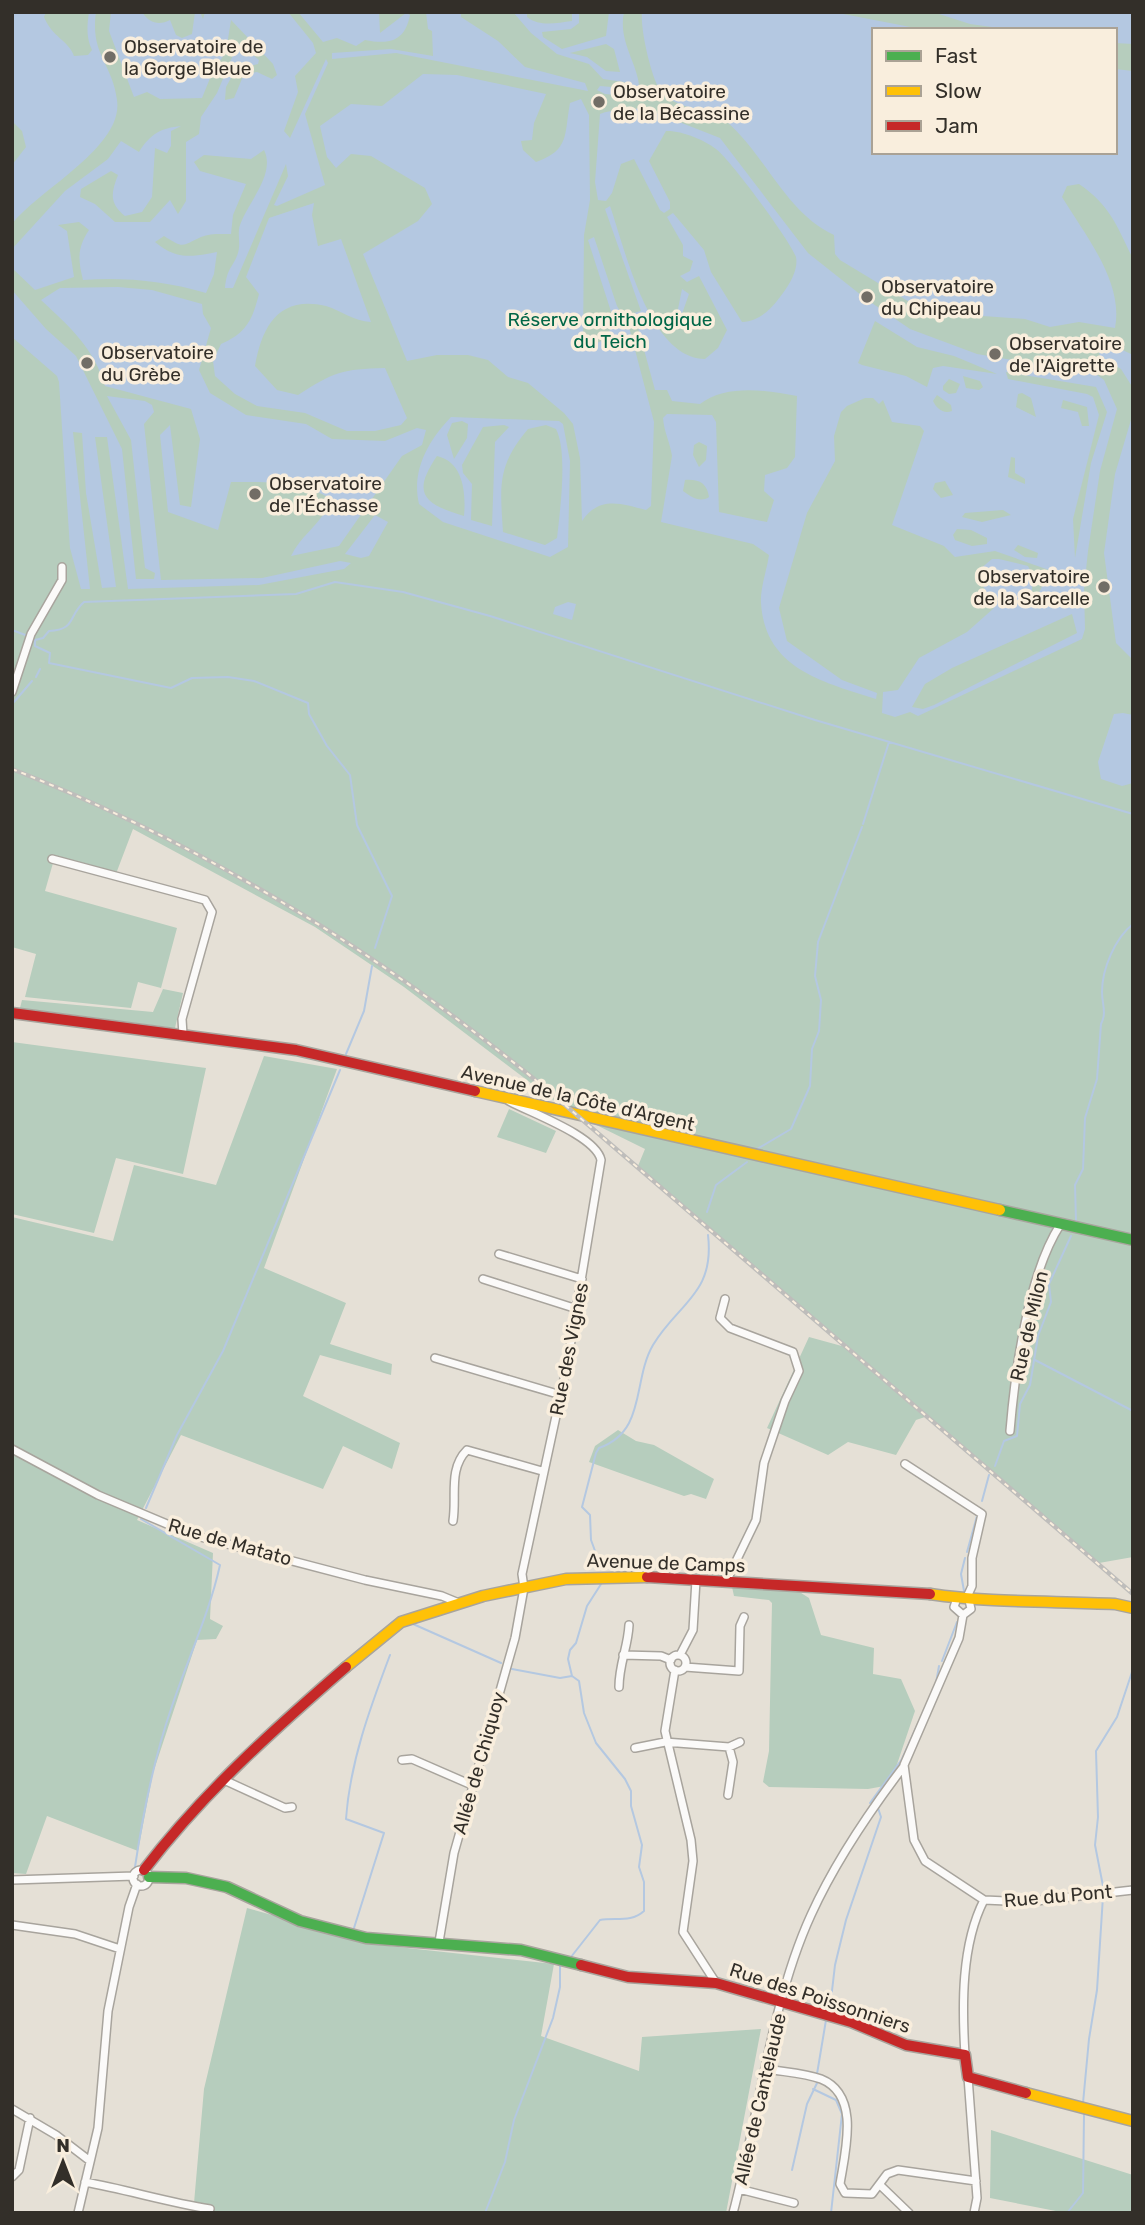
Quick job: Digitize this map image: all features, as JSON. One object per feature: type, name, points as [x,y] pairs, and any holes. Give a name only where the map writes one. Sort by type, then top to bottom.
[{"type":"street","points":[[12,692],[29,638],[62,580],[62,567]]},
{"type":"street","points":[[52,859],[205,900],[210,905],[212,912],[182,1019],[183,1035]]},
{"type":"street","name":"Avenue de la Côte d'Argent","points":[[12,1013],[296,1050],[1133,1240]]},
{"type":"street","name":"Rue des Vignes","points":[[504,1098],[589,1143],[601,1160],[561,1395],[542,1471],[522,1574],[524,1585]]},
{"type":"street","points":[[553,1110],[553,1124]]},
{"type":"street","points":[[565,1112],[562,1124],[565,1129]]},
{"type":"street","name":"Rue de Milon","points":[[1010,1431],[1019,1354],[1046,1254],[1059,1224]]},
{"type":"street","points":[[499,1254],[582,1279]]},
{"type":"street","points":[[483,1279],[577,1309]]},
{"type":"street","points":[[725,1299],[720,1318],[730,1328],[793,1352],[799,1371],[785,1401],[764,1463],[757,1520],[726,1582]]},
{"type":"street","points":[[435,1359],[561,1395]]},
{"type":"street","points":[[453,1521],[454,1473],[460,1457],[467,1450],[471,1448],[542,1471]]},
{"type":"street","name":"Rue de Matato","points":[[12,1449],[98,1495],[193,1535],[365,1580],[449,1597],[459,1603]]},
{"type":"street","points":[[905,1464],[982,1514],[972,1559],[972,1586],[963,1615],[954,1607],[966,1601]]},
{"type":"street","name":"Avenue de Camps","points":[[146,1874],[157,1851],[260,1742],[384,1634],[401,1622],[524,1585],[594,1575],[726,1582],[966,1601],[992,1598],[1115,1604],[1133,1608]]},
{"type":"street","points":[[623,1655],[661,1656],[671,1660],[680,1656],[693,1630],[696,1580]]},
{"type":"street","name":"Allée de Chiquoy","points":[[439,1942],[454,1853],[515,1638],[524,1585]]},
{"type":"street","name":"Allée de Cantelaude","points":[[733,2213],[783,2001],[810,1916],[856,1834],[904,1765],[959,1638],[963,1615]]},
{"type":"street","points":[[675,1670],[685,1667],[739,1671],[740,1626],[744,1618]]},
{"type":"street","points":[[619,1687],[629,1625]]},
{"type":"street","points":[[680,1656],[685,1660],[685,1667]]},
{"type":"street","points":[[671,1660],[675,1670],[665,1742],[691,1840],[693,1861],[683,1932],[716,1983]]},
{"type":"street","points":[[635,1748],[665,1742],[729,1747],[740,1742]]},
{"type":"street","points":[[728,1795],[733,1762],[729,1747]]},
{"type":"street","points":[[402,1760],[412,1759],[474,1786]]},
{"type":"street","points":[[904,1765],[914,1840],[925,1861],[984,1900],[975,1918],[962,2016],[976,2181],[974,2213]]},
{"type":"street","points":[[224,1780],[285,1808],[292,1807]]},
{"type":"street","points":[[12,1880],[134,1876],[136,1872],[146,1874],[145,1885],[137,1884]]},
{"type":"street","name":"Rue des Poissonniers","points":[[146,1874],[227,1886],[300,1921],[366,1938],[521,1950],[628,1977],[716,1983],[851,2022],[906,2045],[965,2055]]},
{"type":"street","points":[[78,2213],[97,2128],[108,2011],[120,1949],[137,1884],[134,1876]]},
{"type":"street","name":"Rue du Pont","points":[[984,1900],[1027,1902],[1133,1890]]},
{"type":"street","points":[[12,1925],[75,1934],[120,1949]]},
{"type":"street","points":[[767,2069],[827,2082],[838,2093],[846,2113],[847,2137],[841,2189],[847,2194],[869,2195],[887,2174],[898,2170],[976,2181]]},
{"type":"street","points":[[968,2077],[1133,2121]]},
{"type":"street","points":[[12,2109],[30,2118],[90,2161]]},
{"type":"street","points":[[12,2177],[19,2170],[30,2118]]},
{"type":"street","points":[[85,2182],[145,2193],[158,2200],[210,2209]]},
{"type":"street","points":[[880,2185],[909,2213]]},
{"type":"street","points":[[739,2189],[794,2203]]},
{"type":"green space","name":"Réserve ornithologique du Teich","points":[[12,12],[1133,12],[1133,1557],[1099,1563],[928,1416],[916,1420],[896,1455],[848,1442],[828,1455],[767,1428],[809,1337],[849,1348],[638,1166],[645,1149],[568,1111],[404,987],[315,927],[133,829],[114,879],[53,863],[45,891],[177,928],[161,988],[138,982],[131,1008],[25,997],[36,954],[12,947]]},
{"type":"green space","points":[[163,989],[183,993],[175,1028],[20,1008],[22,1000],[153,1012]]},
{"type":"green space","points":[[12,1042],[206,1068],[183,1174],[116,1158],[94,1233],[12,1214]]},
{"type":"green space","points":[[264,1056],[337,1069],[264,1268],[346,1303],[330,1344],[392,1364],[391,1375],[320,1355],[303,1396],[400,1443],[392,1469],[343,1446],[323,1489],[181,1435],[137,1520],[213,1553],[210,1619],[223,1626],[216,1639],[197,1640],[153,1773],[138,1851],[47,1816],[26,1874],[12,1873],[12,1217],[113,1241],[134,1165],[216,1185]]},
{"type":"green space","points":[[509,1109],[556,1131],[546,1153],[497,1137]]},
{"type":"green space","points":[[618,1430],[636,1441],[654,1445],[714,1479],[706,1499],[691,1494],[684,1496],[589,1462],[595,1446]]},
{"type":"green space","points":[[732,1587],[798,1591],[809,1598],[821,1635],[874,1648],[873,1674],[901,1679],[915,1711],[890,1785],[868,1789],[769,1787],[763,1782],[769,1751],[772,1603],[769,1600],[734,1596]]},
{"type":"green space","points":[[247,1908],[380,1945],[554,1964],[541,2036],[639,2071],[642,2037],[761,2029],[726,2213],[209,2213],[210,2206],[194,2203],[204,2089]]},
{"type":"green space","points":[[991,2130],[1133,2175],[1133,2213],[1066,2213],[990,2198]]},
{"type":"water","points":[[12,12],[46,12],[44,17],[47,24],[74,56],[88,55],[92,50],[88,36],[89,12],[96,12],[96,39],[111,76],[117,100],[116,117],[94,151],[12,224],[12,165],[26,147],[22,131],[12,121]]},
{"type":"water","points":[[111,12],[142,12],[148,19],[158,23],[170,20],[176,35],[182,38],[192,34],[195,12],[200,12],[203,19],[205,12],[288,12],[313,43],[316,53],[295,76],[298,92],[284,131],[290,138],[326,59],[328,63],[305,114],[325,185],[274,205],[288,176],[286,164],[233,288],[225,288],[226,281],[238,253],[240,225],[264,178],[267,159],[264,150],[251,159],[204,155],[194,162],[200,171],[246,184],[233,215],[231,234],[208,235],[183,245],[164,236],[155,242],[170,252],[184,256],[217,252],[214,274],[206,293],[145,281],[83,280],[80,254],[89,230],[79,222],[58,225],[67,231],[74,277],[35,290],[12,268],[12,249],[65,191],[108,159],[121,141],[139,152],[157,133],[181,126],[171,131],[171,146],[167,153],[155,148],[152,197],[142,212],[125,216],[116,207],[113,192],[118,175],[111,171],[81,189],[80,197],[95,204],[115,222],[150,222],[170,200],[178,214],[186,201],[186,142],[199,134],[201,117],[217,93],[238,43],[259,60],[258,64],[236,69],[226,87],[225,100],[234,98],[244,74],[257,72],[272,79],[277,75],[273,64],[231,20],[226,52],[213,71],[202,98],[160,99],[147,92],[134,97],[109,31]]},
{"type":"water","points":[[298,12],[379,12],[380,33],[406,13],[410,15],[404,31],[395,39],[382,42],[365,40],[356,46],[337,38],[323,42]]},
{"type":"water","points":[[426,12],[461,12],[461,17],[498,41],[525,67],[585,83],[588,91],[396,53],[332,59],[332,53],[391,49],[433,56],[432,31],[428,29]]},
{"type":"water","points":[[513,12],[527,12],[527,17],[532,20],[548,24],[572,21],[572,12],[579,12],[579,23],[571,29],[542,32],[543,37],[562,49],[606,36],[609,12],[624,12],[624,35],[637,76],[639,97],[605,94],[597,90],[600,86],[634,89],[624,82],[603,79],[589,64],[557,54],[531,33]],"holes":[[[606,44],[614,49],[620,72],[606,71],[587,57],[570,53]]]},
{"type":"water","points":[[642,12],[833,12],[916,28],[872,28],[872,154],[1117,154],[1117,69],[1133,71],[1133,259],[1112,217],[1090,192],[1079,184],[1067,186],[1062,197],[1108,276],[1114,293],[1115,328],[1079,322],[1050,327],[1025,319],[926,312],[840,260],[835,254],[834,235],[817,225],[789,199],[741,136],[727,122],[720,117],[675,102],[660,90],[653,75]]},
{"type":"water","points":[[903,12],[1133,12],[1133,44],[1117,43],[1117,28],[999,28],[970,24],[939,14]]},
{"type":"water","points":[[423,74],[457,75],[546,94],[534,123],[532,140],[521,141],[523,150],[536,162],[555,152],[560,146],[566,133],[570,103],[581,99],[589,115],[590,200],[584,235],[583,344],[600,342],[615,324],[588,240],[594,237],[617,306],[629,327],[654,422],[651,506],[646,510],[619,504],[603,505],[589,513],[582,521],[580,458],[573,424],[528,383],[508,377],[488,360],[468,355],[437,355],[407,361],[363,254],[418,221],[432,204],[425,188],[371,156],[351,154],[336,168],[327,157],[320,126],[351,104],[382,106]]},
{"type":"water","points":[[641,107],[720,138],[808,253],[866,299],[910,329],[977,354],[1096,374],[1104,380],[1117,409],[1100,471],[1088,551],[1084,589],[1085,629],[1082,639],[918,716],[910,712],[895,717],[882,713],[883,692],[898,690],[919,658],[967,632],[994,608],[982,584],[980,569],[992,559],[1028,566],[1032,574],[1032,596],[1040,591],[1049,570],[995,551],[955,557],[944,546],[892,525],[924,431],[920,426],[892,422],[883,400],[879,404],[873,398],[865,398],[847,406],[841,412],[834,436],[835,461],[807,513],[779,608],[787,641],[842,680],[877,693],[876,699],[817,679],[785,658],[773,643],[765,625],[761,603],[769,555],[753,544],[661,522],[672,456],[663,418],[667,414],[712,415],[716,422],[719,512],[767,522],[774,500],[764,491],[765,475],[787,468],[795,457],[797,396],[734,391],[722,393],[700,404],[672,401],[667,390],[655,390],[634,313],[641,311],[605,209],[610,206],[632,273],[654,321],[669,341],[685,354],[705,359],[718,348],[727,330],[699,276],[687,282],[680,276],[690,271],[693,261],[683,256],[683,245],[667,217],[673,213],[704,250],[711,272],[742,322],[758,318],[774,305],[791,280],[796,269],[796,257],[734,168],[711,146],[685,134],[666,131],[649,161],[670,202],[670,209],[664,213],[660,210],[634,159],[621,164],[612,193],[606,201],[598,200],[595,182],[600,114]],"holes":[[[875,321],[917,347],[954,356],[997,374],[943,366],[933,368],[927,387],[906,376],[858,363]],[[1006,372],[1096,387],[1107,412],[1091,463],[1075,558],[1073,519],[1099,415],[1093,397],[1008,379]],[[963,376],[980,381],[983,387],[979,390],[966,388]],[[949,379],[960,384],[956,393],[949,394],[943,390]],[[1022,393],[1031,398],[1036,417],[1016,407],[1018,394]],[[937,395],[951,405],[952,411],[943,411],[933,401]],[[1063,400],[1087,407],[1089,426],[1082,426],[1078,412],[1061,408]],[[699,442],[707,446],[706,460],[699,467],[693,455],[694,445]],[[1011,457],[1015,458],[1015,473],[1025,479],[1025,484],[1008,477]],[[685,480],[702,483],[709,497],[699,499],[683,491]],[[945,481],[953,495],[941,498],[933,489],[935,483]],[[1003,510],[1011,515],[982,522],[962,517],[965,513]],[[957,529],[971,530],[987,538],[987,544],[972,546],[955,540],[953,535]],[[1018,545],[1038,553],[1037,558],[1025,557],[1014,550]],[[1072,614],[1077,633],[934,705],[923,709],[912,707],[925,684],[952,668]]]},
{"type":"water","points":[[314,203],[312,215],[318,246],[341,239],[371,322],[353,318],[326,306],[296,305],[276,317],[268,327],[262,338],[255,366],[277,390],[298,395],[339,373],[385,368],[407,418],[401,425],[375,431],[347,431],[305,413],[257,406],[235,394],[215,376],[213,361],[221,344],[242,330],[254,312],[259,294],[246,277],[269,218]]},
{"type":"water","points":[[118,287],[152,290],[202,304],[203,314],[211,328],[199,370],[210,393],[246,415],[306,424],[332,439],[385,441],[417,428],[426,430],[422,445],[402,456],[339,546],[291,556],[322,516],[331,499],[296,486],[231,482],[218,530],[168,512],[160,435],[170,425],[180,505],[191,507],[200,439],[191,409],[105,386],[88,349],[41,300],[60,288]]},
{"type":"water","points":[[682,289],[689,294],[677,328],[674,329]]},
{"type":"water","points":[[12,290],[46,329],[76,356],[122,449],[136,579],[154,579],[155,573],[145,568],[131,440],[107,396],[145,401],[152,405],[154,412],[144,424],[161,580],[262,578],[340,561],[351,563],[344,569],[259,585],[128,589],[107,437],[95,437],[116,587],[102,588],[86,493],[82,433],[73,432],[90,589],[81,589],[70,548],[59,382],[57,376],[12,337]]},
{"type":"water","points":[[1110,344],[1133,355],[1133,388],[1121,369],[1100,356],[1097,345]]},
{"type":"water","points":[[1133,413],[1133,660],[1116,643],[1104,553],[1115,474]]},
{"type":"water","points":[[451,417],[559,421],[563,424],[570,461],[568,547],[550,557],[443,522],[419,504],[418,479],[424,456]],"holes":[[[462,421],[468,424],[467,438],[454,459],[447,435],[452,423]],[[546,425],[556,429],[562,452],[557,538],[545,545],[503,532],[503,477],[511,454],[528,429]],[[483,427],[509,427],[495,442],[492,526],[471,520],[472,484],[463,473],[462,465]],[[437,456],[453,465],[463,489],[464,516],[439,507],[426,496],[424,489],[429,469]]]},
{"type":"water","points":[[375,515],[388,522],[369,556],[361,558],[345,554]]},
{"type":"water","points":[[568,602],[576,604],[572,620],[553,614],[555,607]]},
{"type":"water","points":[[1114,714],[1133,715],[1133,783],[1122,786],[1101,779],[1098,762]]},
{"type":"waterway","points":[[35,640],[43,638],[49,631],[68,625],[84,602],[296,594],[335,582],[403,592],[490,616],[815,720],[1133,814]]},
{"type":"waterway","points":[[12,630],[28,636]]},
{"type":"waterway","points":[[35,640],[35,646],[50,653],[49,663],[171,688],[192,678],[228,677],[254,681],[308,703],[309,714],[327,746],[350,775],[357,825],[392,896],[375,948]]},
{"type":"waterway","points":[[36,677],[40,669]]},
{"type":"waterway","points":[[14,702],[32,681]]},
{"type":"waterway","points":[[863,824],[889,742]]},
{"type":"waterway","points":[[757,1149],[791,1129],[810,1086],[812,1049],[819,1031],[821,1000],[815,976],[818,942],[862,827]]},
{"type":"waterway","points":[[1076,1221],[1075,1185],[1083,1169],[1085,1118],[1097,1079],[1104,1016],[1104,974],[1115,946],[1133,924]]},
{"type":"waterway","points":[[346,1054],[364,1011],[372,966]]},
{"type":"waterway","points":[[146,1508],[177,1435],[223,1351],[340,1070]]},
{"type":"waterway","points":[[707,1212],[716,1185],[747,1162]]},
{"type":"waterway","points":[[601,1567],[591,1540],[590,1515],[582,1507],[596,1453],[625,1430],[632,1417],[642,1374],[653,1345],[700,1285],[709,1255],[708,1235]]},
{"type":"waterway","points":[[995,1466],[1004,1441],[1017,1436],[1020,1404],[1030,1385],[1038,1336],[1051,1302],[1049,1284],[1071,1236]]},
{"type":"waterway","points":[[1035,1360],[1133,1411]]},
{"type":"waterway","points":[[982,1501],[989,1475]]},
{"type":"waterway","points":[[967,1552],[977,1516]]},
{"type":"waterway","points":[[135,1867],[159,1748],[210,1602],[220,1565],[141,1519]]},
{"type":"waterway","points":[[964,1591],[961,1574],[965,1558]]},
{"type":"waterway","points":[[571,1957],[600,1920],[634,1917],[644,1911],[644,1882],[639,1867],[642,1845],[631,1806],[631,1791],[625,1779],[596,1743],[584,1713],[579,1681],[572,1676],[568,1659],[570,1650],[576,1643],[587,1606],[603,1581]]},
{"type":"waterway","points":[[942,1661],[957,1622]]},
{"type":"waterway","points":[[413,1624],[501,1663]]},
{"type":"waterway","points":[[354,1928],[384,1833],[346,1819],[348,1798],[362,1736],[390,1655]]},
{"type":"waterway","points":[[936,1683],[939,1666]]},
{"type":"waterway","points":[[512,1669],[560,1678],[572,1676]]},
{"type":"waterway","points":[[1103,1886],[1095,1845],[1098,1817],[1096,1751],[1117,1717],[1133,1669]]},
{"type":"waterway","points":[[870,1803],[902,1759],[925,1708]]},
{"type":"waterway","points":[[830,2008],[835,1965],[846,1920],[881,1817],[878,1808]]},
{"type":"waterway","points":[[1083,2103],[1097,1990],[1103,1896]]},
{"type":"waterway","points":[[485,2213],[505,2162],[514,2120],[553,2018],[560,1987],[560,1966]]},
{"type":"waterway","points":[[817,2074],[826,2020]]},
{"type":"waterway","points":[[792,2170],[807,2104],[818,2081]]},
{"type":"waterway","points":[[813,2089],[836,2100],[842,2114],[831,2213]]},
{"type":"waterway","points":[[1067,2213],[1083,2193],[1084,2115]]},
{"type":"railway","points":[[12,769],[156,833],[226,870],[361,952],[426,996],[550,1092],[1133,1594]]},
{"type":"traffic: fast","points":[[1000,1210],[1133,1240]]},
{"type":"traffic: fast","points":[[149,1877],[186,1878],[227,1887],[300,1921],[366,1938],[521,1950],[581,1965]]},
{"type":"traffic: slow","points":[[475,1091],[1000,1210]]},
{"type":"traffic: slow","points":[[346,1667],[401,1622],[483,1596],[566,1579],[647,1577]]},
{"type":"traffic: slow","points":[[930,1594],[999,1600],[1115,1604],[1133,1608]]},
{"type":"traffic: slow","points":[[1026,2093],[1133,2121]]},
{"type":"traffic: jam","points":[[12,1013],[296,1050],[475,1091]]},
{"type":"traffic: jam","points":[[647,1577],[930,1594]]},
{"type":"traffic: jam","points":[[144,1870],[190,1815],[240,1763],[346,1667]]},
{"type":"traffic: jam","points":[[581,1965],[628,1977],[716,1983],[851,2022],[906,2045],[965,2055],[968,2077],[1026,2093]]},
{"type":"place","name":"Observatoire de la Gorge Bleue","points":[[110,57]]},
{"type":"place","name":"Observatoire de la Bécassine","points":[[599,102]]},
{"type":"place","name":"Observatoire du Chipeau","points":[[867,297]]},
{"type":"place","name":"Observatoire de l'Aigrette","points":[[995,354]]},
{"type":"place","name":"Observatoire du Grèbe","points":[[87,363]]},
{"type":"place","name":"Observatoire de l'Échasse","points":[[255,494]]},
{"type":"place","name":"Observatoire de la Sarcelle","points":[[1104,587]]}]
